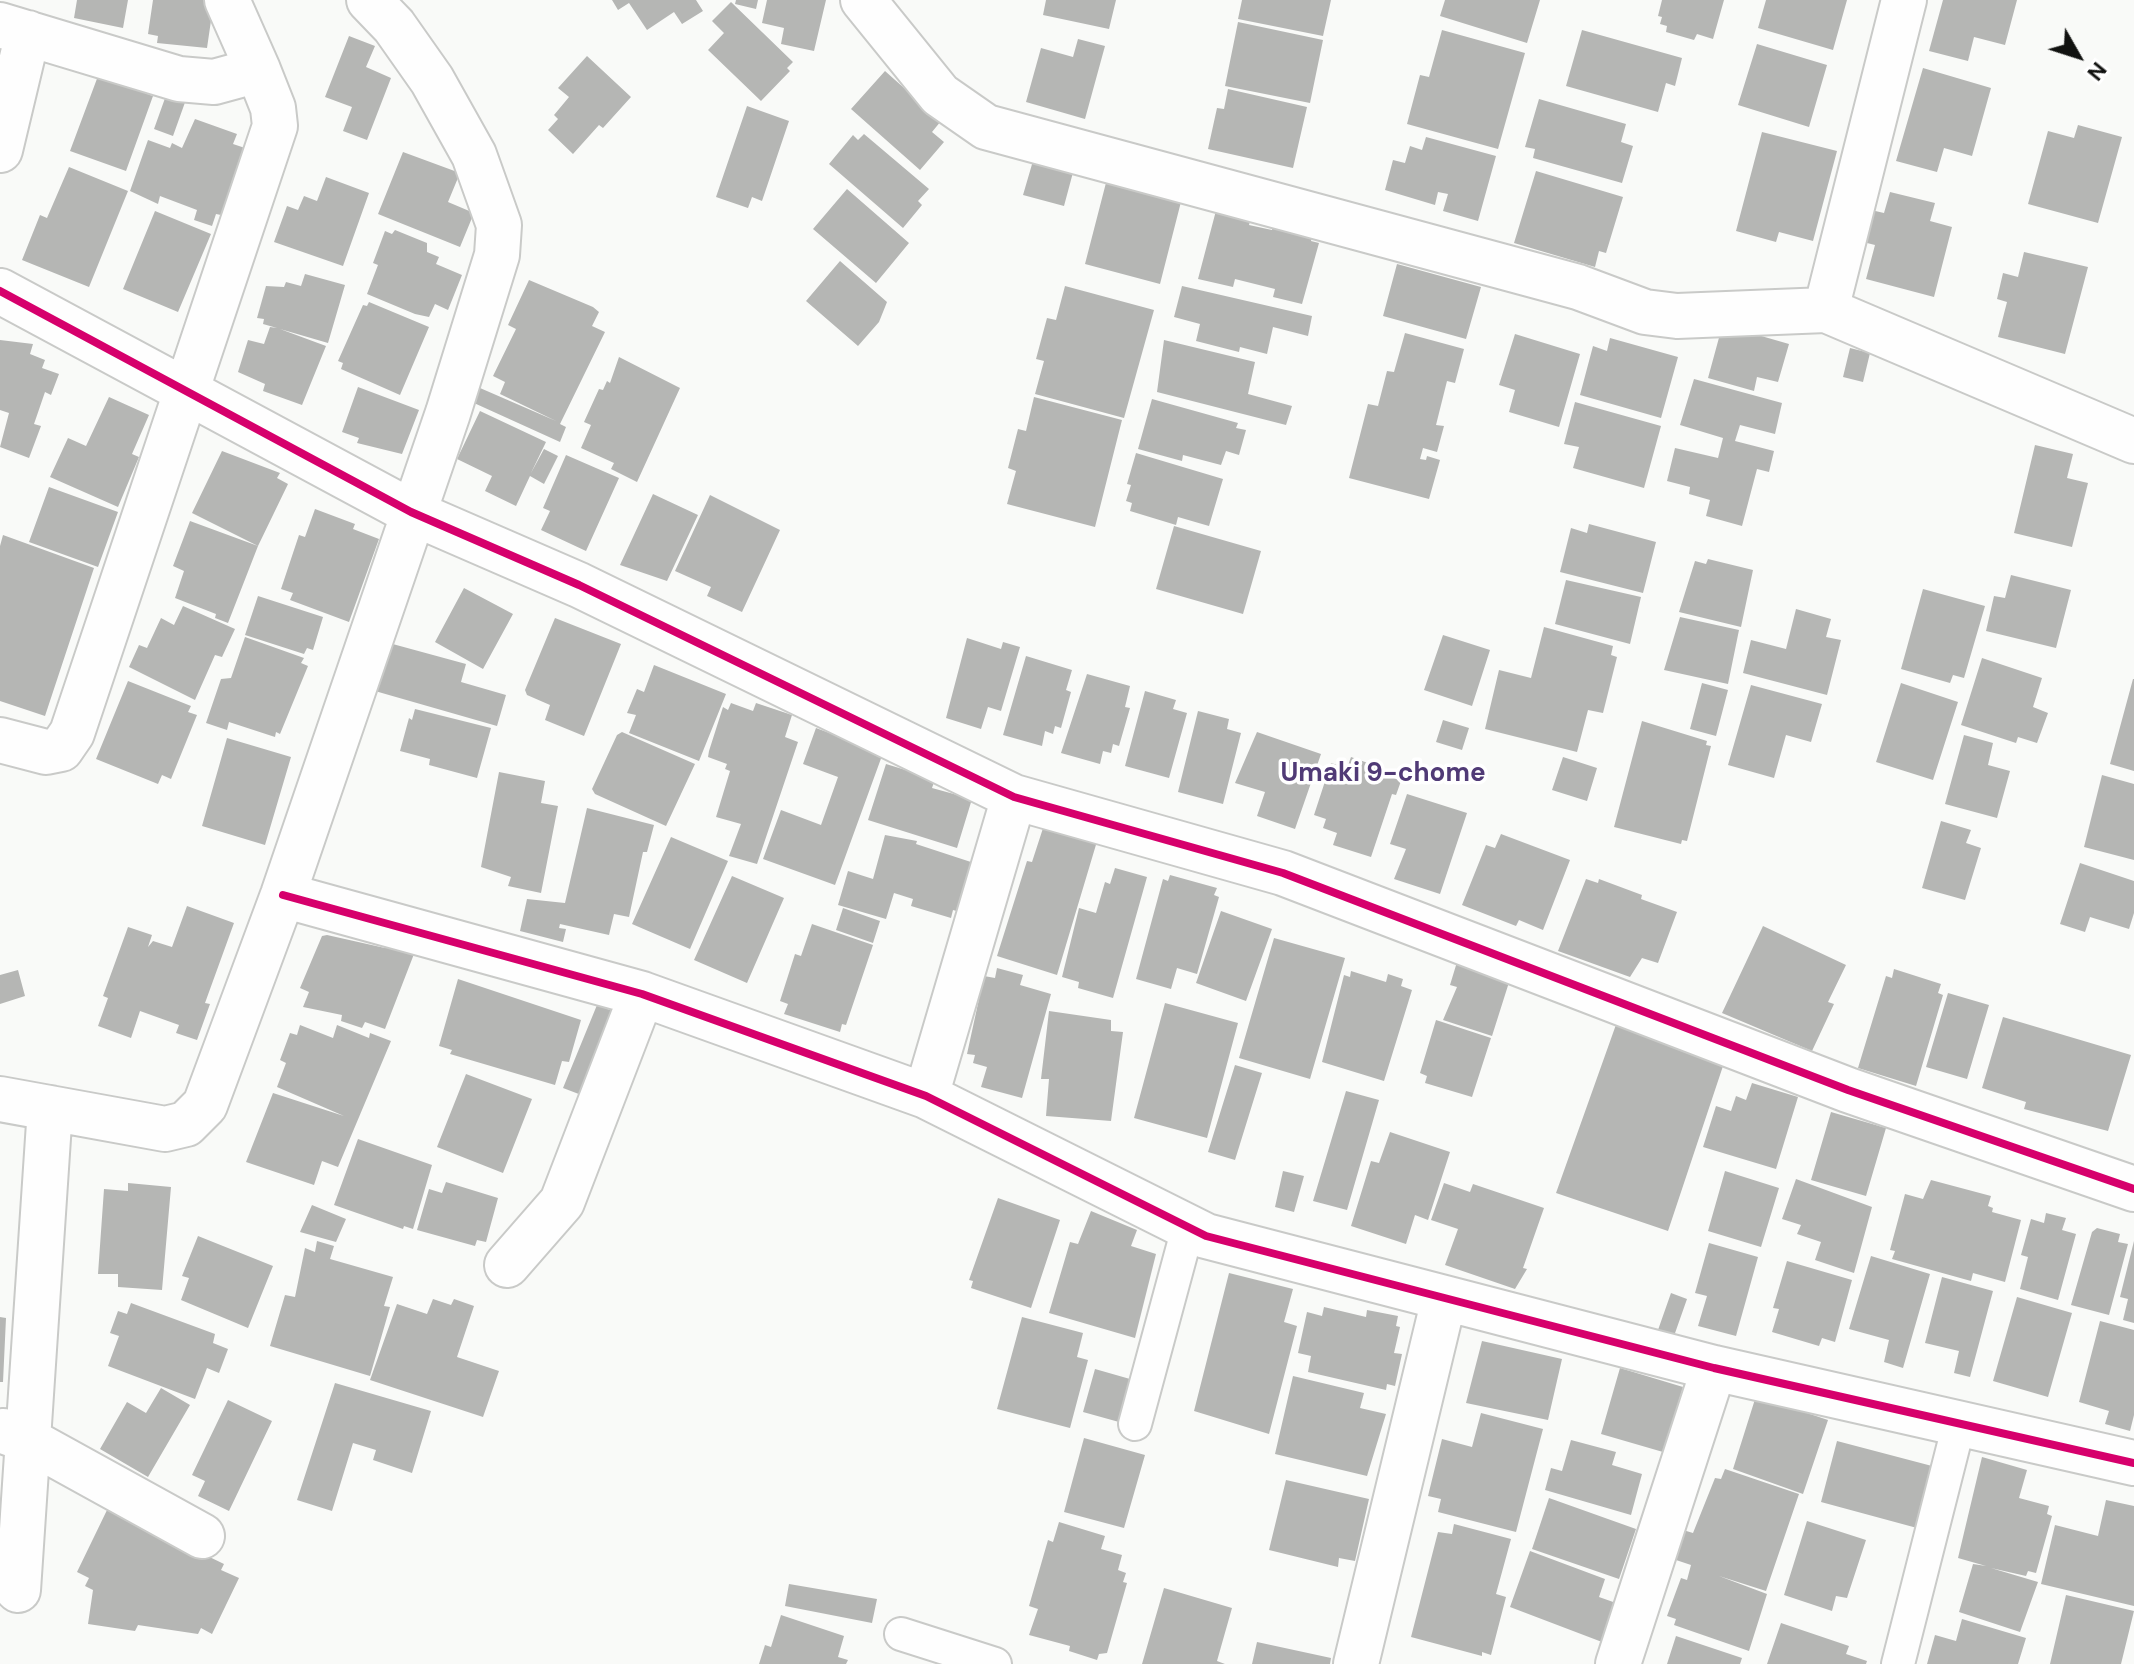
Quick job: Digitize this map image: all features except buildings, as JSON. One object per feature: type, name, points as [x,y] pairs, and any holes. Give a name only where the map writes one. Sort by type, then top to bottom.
[{"type":"street","points":[[0,740],[46,752],[61,749],[72,733],[275,126],[273,108],[227,0]]},
{"type":"street","points":[[0,1099],[165,1129],[186,1124],[205,1105],[283,895],[411,512],[448,413],[497,255],[499,225],[474,155],[432,80],[394,26],[369,0]]},
{"type":"street","points":[[863,0],[940,95],[986,127],[1578,287],[1645,312],[1677,316],[1826,310],[2134,441]]},
{"type":"street","points":[[1826,310],[1904,0]]},
{"type":"street","points":[[0,150],[14,29],[179,79],[214,82],[258,70]]},
{"type":"street","points":[[0,291],[411,512],[579,585],[1014,797],[1283,873],[1848,1090],[2134,1189]]},
{"type":"street","points":[[926,1096],[1014,797]]},
{"type":"street","points":[[283,895],[642,994],[926,1096],[1206,1236],[1714,1368],[2134,1463]]},
{"type":"street","points":[[507,1265],[562,1202],[642,994]]},
{"type":"street","points":[[18,1590],[14,1435],[50,1108]]},
{"type":"street","points":[[1356,1664],[1444,1299]]},
{"type":"street","points":[[1618,1664],[1714,1368]]},
{"type":"street","points":[[14,1435],[202,1536]]},
{"type":"lane","points":[[1135,1424],[1188,1228]]},
{"type":"lane","points":[[1898,1664],[1959,1424]]},
{"type":"lane","points":[[901,1634],[995,1664]]},
{"type":"cycle path","points":[[0,291],[411,512],[579,585],[1014,797],[1283,873],[1848,1090],[2134,1189]]},
{"type":"cycle path","points":[[283,895],[642,994],[926,1096],[1206,1236],[1714,1368],[2134,1463]]},
{"type":"district","name":"Umaki 9-chome","points":[[1383,774]]}]
